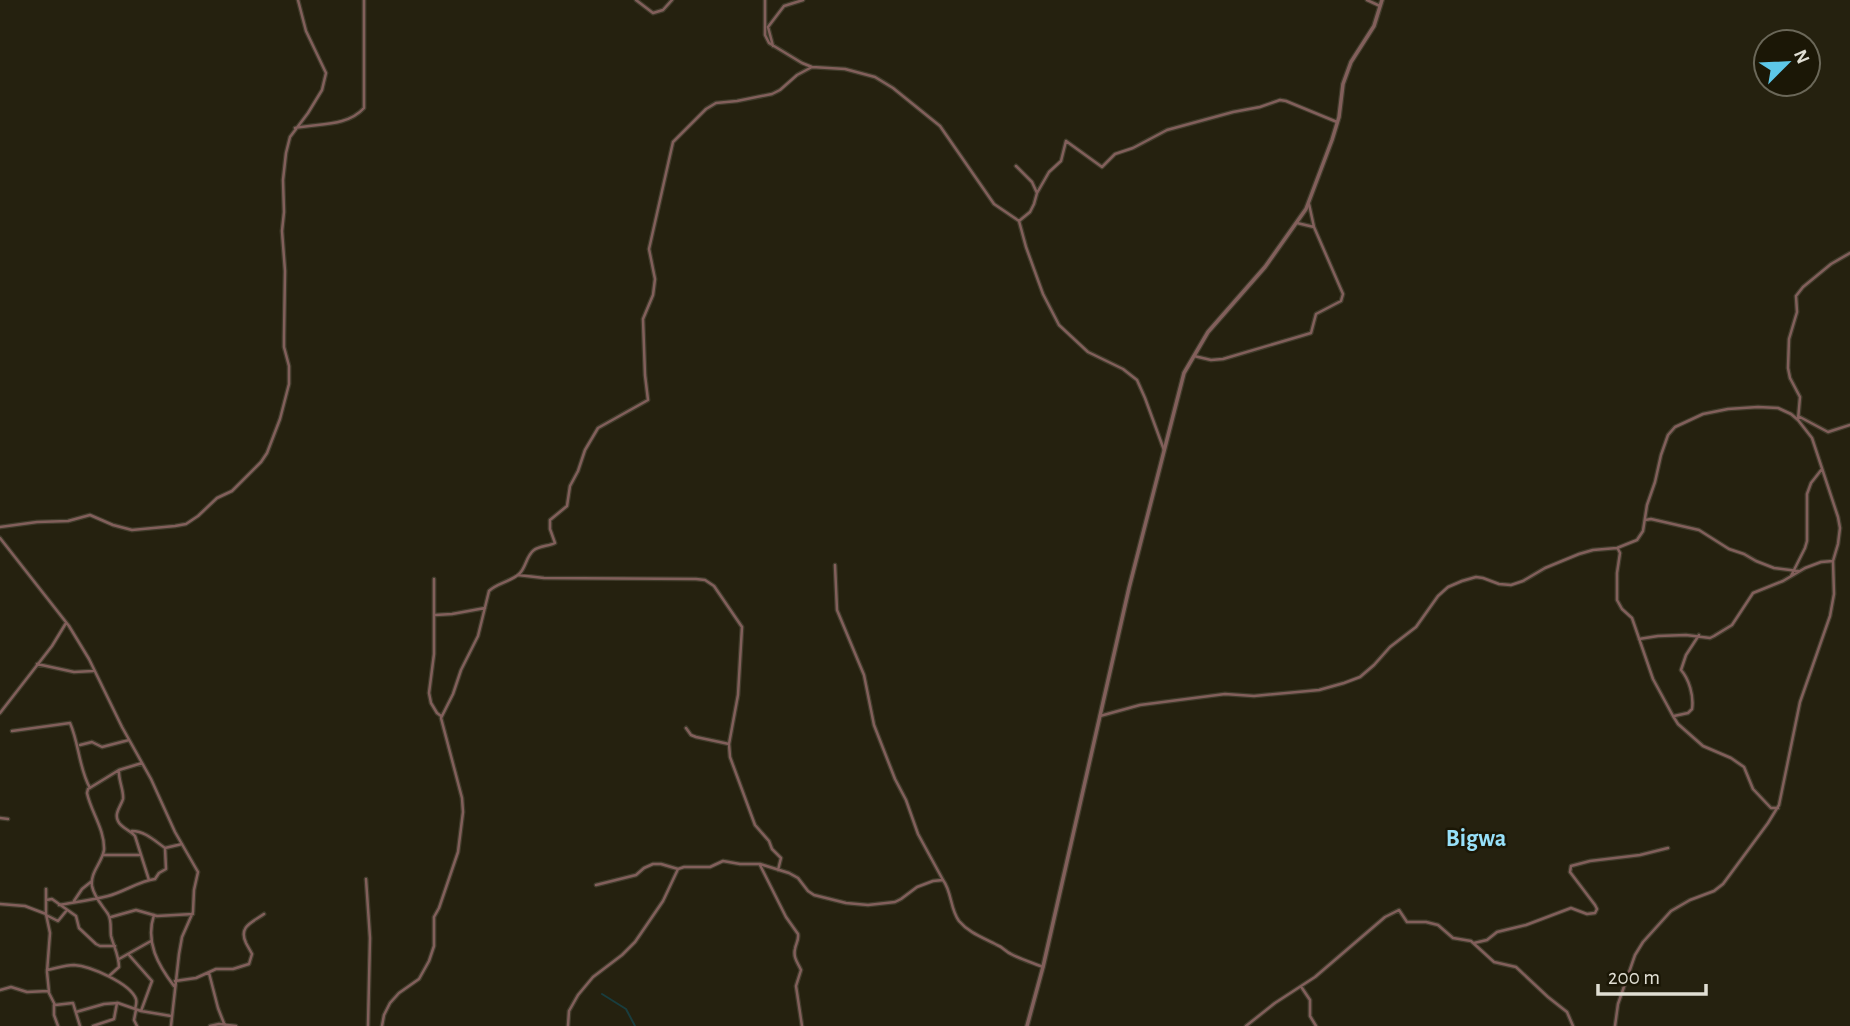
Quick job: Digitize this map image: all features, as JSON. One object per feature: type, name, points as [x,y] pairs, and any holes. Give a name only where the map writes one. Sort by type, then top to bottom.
[{"type":"street","points":[[0,527],[68,521],[90,515],[132,530],[179,526],[194,519],[217,498],[232,491],[267,453],[289,384],[289,366],[284,347],[285,271],[282,231],[286,153],[295,128],[322,90],[326,72],[306,32],[298,0]]},
{"type":"street","points":[[295,128],[326,125],[354,116],[364,108],[364,0]]},
{"type":"street","points":[[636,0],[656,13],[672,0]]},
{"type":"street","points":[[765,0],[765,34],[774,46],[812,67],[845,69],[875,77],[940,126],[994,204],[1019,221],[1043,294],[1059,325],[1088,352],[1123,369],[1137,380],[1164,451]]},
{"type":"street","points":[[774,46],[768,27],[784,6],[803,0]]},
{"type":"street","points":[[1367,0],[1381,6]]},
{"type":"street","points":[[1027,1026],[1043,967],[1129,588],[1184,373],[1208,331],[1253,281],[1309,204],[1337,122],[1343,84],[1351,62],[1377,20],[1382,0]]},
{"type":"street","points":[[382,1026],[390,1003],[419,979],[429,961],[434,946],[434,917],[458,852],[462,798],[441,716],[478,636],[488,594],[491,588],[518,575],[532,552],[555,543],[550,520],[567,506],[570,486],[585,450],[598,428],[648,400],[643,319],[653,295],[655,279],[649,249],[673,142],[706,109],[716,103],[772,94],[812,67]]},
{"type":"street","points":[[1019,221],[1032,208],[1051,169],[1061,161],[1066,141],[1102,167],[1117,153],[1133,148],[1167,130],[1280,100],[1337,122]]},
{"type":"street","points":[[1016,166],[1032,183],[1037,193]]},
{"type":"street","points":[[1193,356],[1223,359],[1301,336],[1311,332],[1319,312],[1341,301],[1343,294],[1314,227],[1309,204]]},
{"type":"street","points":[[1297,223],[1314,227]]},
{"type":"street","points":[[1615,1026],[1618,1004],[1635,955],[1643,942],[1671,911],[1723,884],[1778,807],[1800,702],[1832,610],[1835,586],[1833,561],[1840,528],[1811,438],[1798,418],[1800,397],[1788,368],[1789,339],[1797,312],[1796,296],[1831,264],[1850,253]]},
{"type":"street","points":[[1100,716],[1152,703],[1225,694],[1254,696],[1310,691],[1344,683],[1360,677],[1390,647],[1411,632],[1448,587],[1476,577],[1511,585],[1572,556],[1593,550],[1617,548],[1637,541],[1642,535],[1647,505],[1668,435],[1675,427],[1703,414],[1733,408],[1778,408],[1828,432],[1850,425]]},
{"type":"street","points":[[1791,576],[1807,541],[1806,510],[1809,487],[1822,469]]},
{"type":"street","points":[[1645,520],[1699,530],[1729,549],[1756,561],[1774,568],[1801,571]]},
{"type":"street","points":[[0,538],[66,622],[94,670],[198,872],[193,914],[182,937],[171,1026]]},
{"type":"street","points":[[1617,548],[1620,553],[1616,598],[1619,606],[1632,618],[1653,679],[1673,716],[1685,731],[1703,746],[1744,767],[1753,789],[1771,808],[1778,807]]},
{"type":"street","points":[[1639,639],[1699,635],[1710,638],[1732,625],[1753,593],[1783,582],[1825,560],[1833,561]]},
{"type":"street","points":[[835,565],[837,610],[864,675],[874,725],[918,834],[950,891],[954,910],[961,923],[982,939],[998,945],[1013,956],[1043,967]]},
{"type":"street","points":[[518,575],[544,578],[696,579],[710,582],[743,630],[737,707],[729,744],[730,757],[755,825],[781,858],[778,870]]},
{"type":"street","points":[[434,579],[435,654],[429,693],[431,703],[441,716]]},
{"type":"street","points":[[435,615],[485,608]]},
{"type":"street","points":[[0,713],[52,646],[66,622]]},
{"type":"street","points":[[1673,716],[1688,713],[1692,709],[1691,694],[1685,674],[1681,670],[1686,655],[1699,635]]},
{"type":"street","points":[[37,664],[74,672],[94,670]]},
{"type":"street","points":[[12,731],[70,722],[90,788]]},
{"type":"street","points":[[686,728],[696,737],[729,744]]},
{"type":"street","points":[[78,746],[92,742],[102,747],[130,740]]},
{"type":"street","points":[[109,976],[119,967],[119,959],[109,918],[97,898],[92,881],[95,868],[103,855],[102,835],[87,791],[119,770],[142,763]]},
{"type":"street","points":[[119,770],[118,779],[123,797],[117,818],[136,839],[149,880]]},
{"type":"street","points":[[0,818],[8,820]]},
{"type":"street","points":[[131,831],[139,831],[165,849]]},
{"type":"street","points":[[165,849],[182,844]]},
{"type":"street","points":[[1474,943],[1487,940],[1497,932],[1526,925],[1568,909],[1574,908],[1587,914],[1595,913],[1597,909],[1591,899],[1570,872],[1571,866],[1668,848]]},
{"type":"street","points":[[59,905],[127,890],[155,879],[166,869],[165,849]]},
{"type":"street","points":[[103,855],[139,855]]},
{"type":"street","points":[[596,885],[636,875],[653,864],[678,869],[710,867],[723,861],[760,864],[798,878],[814,895],[846,904],[868,905],[895,902],[917,887],[933,880],[943,880]]},
{"type":"street","points":[[760,864],[786,917],[799,934],[794,950],[801,970],[796,986],[802,1026]]},
{"type":"street","points":[[568,1026],[569,1011],[578,995],[593,977],[635,942],[663,901],[678,869]]},
{"type":"street","points":[[366,879],[370,938],[368,1026]]},
{"type":"street","points":[[73,902],[92,881]]},
{"type":"street","points":[[46,889],[46,915],[50,933],[47,970],[49,992],[58,1026]]},
{"type":"street","points":[[46,900],[52,899],[76,916],[79,928],[96,944],[115,946]]},
{"type":"street","points":[[0,904],[25,906],[58,920],[67,910]]},
{"type":"street","points":[[109,918],[136,910],[167,916],[193,914]]},
{"type":"street","points":[[1246,1026],[1275,1003],[1302,987],[1385,917],[1396,911],[1401,912],[1408,922],[1438,925],[1453,938],[1467,939],[1474,943],[1494,962],[1511,965],[1520,970],[1548,998],[1567,1012],[1573,1026]]},
{"type":"street","points":[[154,915],[151,941],[159,966],[174,986]]},
{"type":"street","points":[[175,981],[196,978],[216,969],[233,969],[249,964],[252,954],[245,942],[243,931],[247,925],[264,915]]},
{"type":"street","points":[[119,959],[151,941]]},
{"type":"street","points":[[129,955],[152,981],[141,1011]]},
{"type":"street","points":[[47,970],[75,965],[109,976],[134,995],[134,1020],[137,1026]]},
{"type":"street","points":[[209,972],[219,1014],[225,1025]]},
{"type":"street","points":[[0,990],[10,987],[27,992],[49,992]]},
{"type":"street","points":[[1302,987],[1310,1000],[1310,1016],[1317,1026]]},
{"type":"street","points":[[54,1004],[71,1002],[80,1026]]},
{"type":"street","points":[[76,1013],[104,1004],[117,1003],[135,1010],[172,1016]]},
{"type":"street","points":[[93,1026],[114,1019],[117,1003]]},
{"type":"street","points":[[210,1026],[236,1026]]},
{"type":"waterway","points":[[602,994],[626,1009],[635,1026]]},
{"type":"district","name":"Bigwa","points":[[1476,839]]}]
